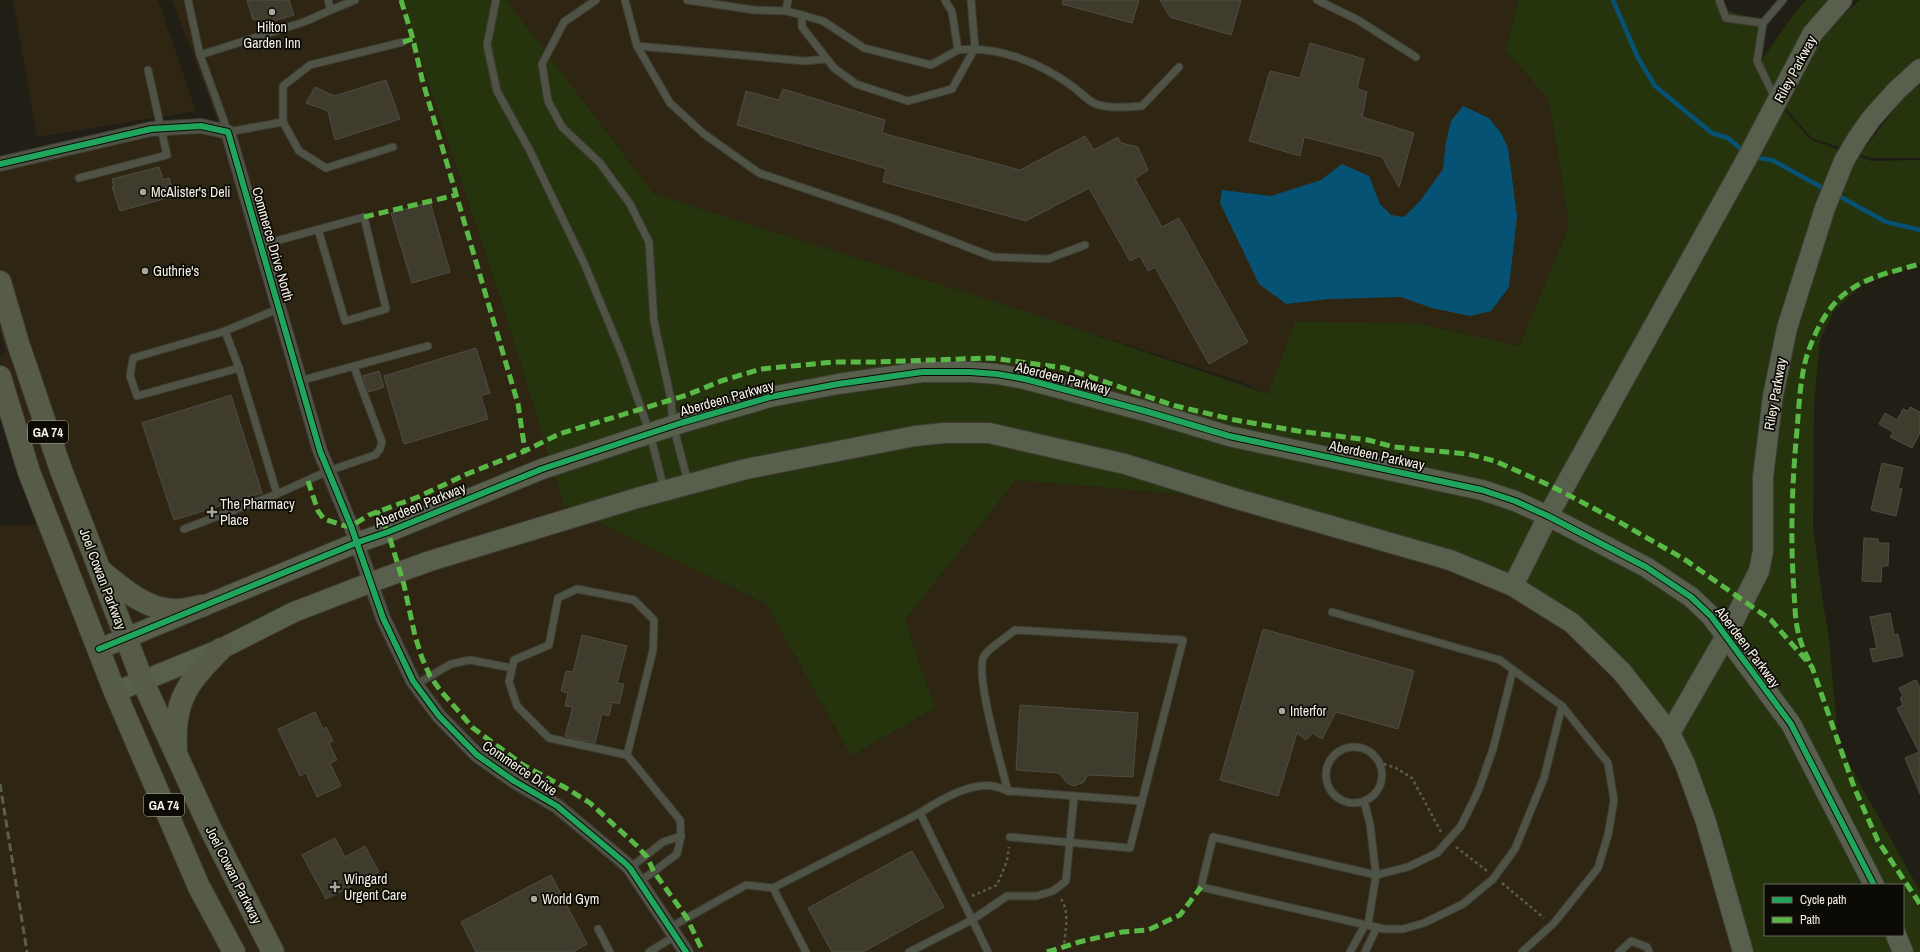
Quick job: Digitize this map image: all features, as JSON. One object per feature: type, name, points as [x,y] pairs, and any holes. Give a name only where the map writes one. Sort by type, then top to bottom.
[{"type":"main road","name":"Joel Cowan Parkway","points":[[0,282],[18,343],[61,470],[143,682],[210,828],[273,952]]},
{"type":"main road","name":"GA 74","points":[[0,377],[29,472],[116,692],[199,887],[234,952]]},
{"type":"main road","points":[[100,570],[133,596],[158,608],[178,610],[202,606]]},
{"type":"main road","points":[[177,756],[175,728],[180,700],[196,674],[221,649]]},
{"type":"street","name":"Riley Parkway","points":[[1513,586],[1548,516],[1777,102],[1813,33],[1842,0]]},
{"type":"street","name":"Riley Parkway","points":[[1670,733],[1726,636],[1759,571],[1763,551],[1763,476],[1773,396],[1787,328],[1825,208],[1844,161],[1857,139],[1871,119],[1896,91],[1920,69]]},
{"type":"street","points":[[0,164],[151,129],[201,126],[228,132]]},
{"type":"street","name":"Commerce Drive North","points":[[228,132],[320,450],[372,582]]},
{"type":"street","name":"Aberdeen Parkway","points":[[99,649],[356,543],[388,532],[542,469],[650,434],[672,425],[770,397],[838,384],[922,372],[970,372],[997,374],[1025,379],[1145,411],[1229,436],[1482,490],[1515,501],[1548,516],[1646,567],[1692,597],[1711,616],[1791,724],[1873,884]]},
{"type":"street","points":[[116,692],[221,649],[294,612],[372,582],[430,561],[688,484],[746,469],[915,436],[944,433],[989,433],[1125,464],[1244,501],[1450,560],[1513,586],[1572,623],[1622,672],[1670,733],[1685,764],[1706,822],[1743,952]]},
{"type":"street","name":"Commerce Drive","points":[[372,582],[384,618],[415,685],[439,716],[477,755],[514,781],[556,806],[630,868],[686,952]]},
{"type":"street","points":[[1896,936],[1903,952]]},
{"type":"lane","points":[[188,0],[200,55],[228,132],[283,122]]},
{"type":"lane","points":[[328,0],[331,10]]},
{"type":"lane","points":[[200,55],[304,22],[355,0]]},
{"type":"lane","points":[[496,0],[487,45],[497,91],[533,157],[584,263],[623,357],[650,434],[665,491]]},
{"type":"lane","points":[[596,0],[564,22],[542,64],[548,101],[562,128],[600,162],[630,204],[649,242],[654,321],[671,400],[672,425],[688,484]]},
{"type":"lane","points":[[625,0],[637,46],[670,103],[704,134],[759,173],[993,256],[1048,259],[1085,245]]},
{"type":"lane","points":[[687,0],[754,10],[786,11],[802,15],[823,21],[864,48],[931,65],[958,50],[975,48],[1017,57],[1045,68],[1095,104],[1118,107],[1142,106],[1180,67]]},
{"type":"lane","points":[[786,11],[788,0]]},
{"type":"lane","points":[[944,0],[952,12],[958,50]]},
{"type":"lane","points":[[802,15],[802,27],[834,68],[856,84],[908,101],[952,89],[975,48],[971,0]]},
{"type":"lane","points":[[1317,0],[1358,20],[1416,57]]},
{"type":"lane","points":[[1719,0],[1726,18],[1763,23]]},
{"type":"lane","points":[[1777,102],[1757,61],[1763,23],[1783,0]]},
{"type":"lane","points":[[393,147],[326,168],[299,151],[283,122],[283,86],[310,66],[403,42]]},
{"type":"lane","points":[[637,46],[805,61],[826,59]]},
{"type":"lane","points":[[79,178],[167,155],[148,70]]},
{"type":"lane","points":[[261,244],[318,229],[364,217],[386,309],[345,321],[318,229]]},
{"type":"lane","points":[[240,368],[137,396],[130,376],[134,358],[225,330],[278,309]]},
{"type":"lane","points":[[225,330],[240,368],[277,494]]},
{"type":"lane","points":[[299,381],[428,346]]},
{"type":"lane","points":[[184,529],[277,494],[328,471],[375,456],[380,449],[382,442],[354,367]]},
{"type":"lane","points":[[627,755],[653,650],[654,620],[634,600],[577,589],[558,598],[549,645],[514,660],[510,682],[517,706],[550,738],[627,755],[680,820],[681,836],[677,854],[639,881]]},
{"type":"lane","points":[[1332,612],[1500,660],[1562,706],[1608,763],[1614,800],[1608,835],[1598,868],[1552,925],[1522,952]]},
{"type":"lane","points":[[1008,791],[990,723],[981,663],[985,655],[1015,630],[1183,640],[1130,848],[1010,837]]},
{"type":"lane","points":[[415,685],[451,664],[470,660],[512,668]]},
{"type":"lane","points":[[1513,670],[1493,749],[1479,789],[1461,826],[1437,853],[1408,867],[1376,875],[1213,837],[1201,887],[1366,925],[1403,929],[1424,923],[1463,904],[1494,877],[1515,849],[1544,778],[1562,706]]},
{"type":"lane","points":[[1353,747],[1363,749],[1371,754],[1378,762],[1381,770],[1381,780],[1378,789],[1372,796],[1364,801],[1355,803],[1347,802],[1335,796],[1327,785],[1326,768],[1336,753],[1344,749],[1353,747]]},
{"type":"lane","points":[[650,952],[672,932],[746,885],[773,888],[920,813],[939,800],[975,786],[993,786],[1008,791],[1074,797],[1142,801]]},
{"type":"lane","points":[[909,952],[972,920],[1007,896],[1036,896],[1055,890],[1066,881],[1074,797]]},
{"type":"lane","points":[[1350,952],[1366,925],[1376,875],[1370,824],[1364,801]]},
{"type":"lane","points":[[920,813],[988,952]]},
{"type":"lane","points":[[630,868],[663,842],[681,836]]},
{"type":"lane","points":[[773,888],[806,952]]},
{"type":"lane","points":[[1365,952],[1376,927]]},
{"type":"lane","points":[[598,929],[610,952]]},
{"type":"lane","points":[[1618,952],[1631,942],[1647,947],[1649,952]]},
{"type":"path","points":[[1378,762],[1396,768],[1412,778],[1443,836],[1516,894],[1552,925]]},
{"type":"path","points":[[963,900],[997,885],[1007,861],[1010,837]]},
{"type":"path","points":[[1055,890],[1065,904],[1066,913],[1064,947]]},
{"type":"shaded area","points":[[13,0],[158,0],[196,111],[37,137]]},
{"type":"shaded area","points":[[172,0],[401,0],[499,294],[564,505],[766,604],[851,756],[935,708],[905,620],[1016,480],[1237,499],[1450,560],[1572,623],[1670,733],[1743,952],[0,952],[0,526],[45,524],[0,397],[0,356],[6,354],[0,332],[0,159],[201,126],[221,130]]},
{"type":"shaded area","points":[[506,0],[1518,0],[1506,51],[1549,100],[1569,226],[1519,346],[1415,323],[1268,394],[1241,382],[654,194]]},
{"type":"green space","points":[[401,0],[506,0],[654,194],[1033,314],[1268,394],[1295,322],[1415,323],[1519,346],[1569,226],[1549,100],[1506,51],[1518,0],[1720,0],[1722,8],[1763,23],[1757,61],[1777,102],[1811,140],[1871,161],[1920,160],[1920,264],[1862,285],[1834,311],[1820,340],[1814,405],[1813,526],[1823,604],[1829,637],[1838,741],[1861,786],[1920,891],[1920,952],[1742,952],[1670,733],[1622,672],[1513,586],[1237,499],[1016,480],[905,620],[935,708],[851,756],[766,604],[564,505],[499,294]]},
{"type":"green space","points":[[1806,0],[1837,0],[1777,92],[1761,61],[1796,11]]},
{"type":"green space","points":[[1860,0],[1920,0],[1920,65],[1846,149],[1812,138],[1781,103],[1828,30]]},
{"type":"green space","points":[[1920,84],[1920,158],[1872,158],[1860,154],[1902,100]]},
{"type":"water","points":[[1463,106],[1489,118],[1501,133],[1508,148],[1517,216],[1509,287],[1491,311],[1470,316],[1432,308],[1401,297],[1329,299],[1286,304],[1259,284],[1220,203],[1222,190],[1271,196],[1321,180],[1342,164],[1369,176],[1380,204],[1391,215],[1404,217],[1420,201],[1443,169],[1446,142],[1451,121]]},
{"type":"building","name":"Hilton Garden Inn","points":[[247,0],[289,0],[294,15],[259,25],[258,19],[253,20]]},
{"type":"building","points":[[1063,0],[1139,0],[1132,23],[1062,4]]},
{"type":"building","points":[[1160,0],[1241,0],[1231,35],[1170,17]]},
{"type":"building","points":[[1310,43],[1364,59],[1357,89],[1367,92],[1362,117],[1414,133],[1399,187],[1382,157],[1304,137],[1300,156],[1249,141],[1270,71],[1300,78]]},
{"type":"building","points":[[386,80],[400,119],[335,140],[328,111],[306,103],[315,87],[334,96]]},
{"type":"building","points":[[783,89],[885,120],[882,133],[1020,170],[1085,136],[1094,150],[1118,137],[1121,143],[1138,147],[1148,170],[1135,179],[1162,227],[1179,218],[1248,342],[1209,364],[1155,267],[1148,271],[1140,256],[1130,261],[1089,188],[1026,221],[883,182],[886,169],[737,125],[746,91],[779,100]]},
{"type":"building","name":"McAlister's Deli","points":[[159,167],[163,180],[169,178],[174,196],[120,211],[112,187],[114,187],[112,179]]},
{"type":"building","points":[[430,202],[450,272],[412,283],[391,213]]},
{"type":"building","points":[[476,348],[490,393],[481,396],[488,419],[404,444],[384,376]]},
{"type":"building","points":[[379,371],[384,387],[369,392],[363,376]]},
{"type":"building","points":[[231,395],[262,493],[174,520],[142,423]]},
{"type":"building","points":[[1910,407],[1920,412],[1920,433],[1912,448],[1890,437],[1893,432],[1879,424],[1885,413],[1897,420],[1903,409],[1908,411]]},
{"type":"building","points":[[1882,463],[1903,468],[1898,488],[1902,489],[1896,516],[1871,510]]},
{"type":"building","points":[[1864,538],[1878,539],[1878,543],[1889,543],[1888,566],[1882,566],[1881,582],[1862,581]]},
{"type":"building","points":[[1890,613],[1894,635],[1898,634],[1903,656],[1873,662],[1870,649],[1877,648],[1870,617]]},
{"type":"building","name":"Interfor","points":[[1263,629],[1414,671],[1398,729],[1336,712],[1322,739],[1312,733],[1306,740],[1297,733],[1278,796],[1220,780]]},
{"type":"building","points":[[582,635],[627,646],[617,683],[624,684],[619,704],[612,702],[609,716],[602,714],[595,743],[565,736],[573,707],[565,706],[568,693],[561,691],[566,671],[573,672]]},
{"type":"building","points":[[1916,680],[1920,688],[1920,794],[1905,758],[1919,752],[1897,708],[1903,705],[1900,698],[1903,696],[1899,688]]},
{"type":"building","points":[[1020,705],[1138,713],[1133,777],[1088,775],[1084,782],[1074,786],[1067,783],[1059,773],[1016,770]]},
{"type":"building","points":[[315,712],[323,729],[326,727],[333,741],[329,743],[337,760],[330,763],[341,786],[317,797],[306,773],[300,776],[278,729]]},
{"type":"building","points":[[335,838],[345,857],[365,846],[379,872],[326,899],[302,855]]},
{"type":"building","points":[[912,851],[944,907],[863,952],[832,952],[808,908]]},
{"type":"building","name":"World Gym","points":[[551,875],[587,944],[573,952],[476,952],[461,922]]},
{"type":"waterway","points":[[1613,0],[1638,58],[1655,86],[1712,133],[1728,138],[1741,149]]},
{"type":"waterway","points":[[1752,157],[1772,160],[1823,188]]},
{"type":"waterway","points":[[1839,196],[1886,222],[1920,230]]},
{"type":"railway","points":[[0,784],[27,952]]},
{"type":"marked path","points":[[401,0],[413,39],[422,79],[518,404],[525,451]]},
{"type":"marked path","points":[[403,42],[413,39]]},
{"type":"marked path","points":[[364,217],[456,195]]},
{"type":"marked path","points":[[1809,661],[1798,633],[1796,621],[1792,531],[1794,470],[1799,402],[1807,355],[1811,343],[1826,314],[1848,291],[1870,279],[1920,264]]},
{"type":"marked path","points":[[308,481],[318,511],[324,519],[345,526],[351,526],[369,515],[418,497],[467,474],[525,451],[559,434],[687,395],[721,381],[761,369],[834,362],[991,358],[1065,368],[1172,405],[1235,420],[1298,431],[1368,440],[1394,447],[1468,454],[1495,461],[1551,486],[1614,519],[1684,559],[1771,620],[1812,667],[1854,787],[1878,841],[1920,904]]},
{"type":"marked path","points":[[377,511],[388,532],[404,585],[415,636],[422,658],[430,676],[440,690],[473,728],[523,765],[566,788],[590,803],[636,845],[647,857],[654,872],[687,918],[703,952]]},
{"type":"marked path","points":[[1047,952],[1079,942],[1122,932],[1148,930],[1180,915],[1201,887]]},
{"type":"cycle path","points":[[0,164],[151,129],[201,126],[228,132],[320,451],[351,526],[383,618],[413,681],[439,716],[477,755],[514,781],[557,806],[625,863],[630,868],[686,952]]},
{"type":"cycle path","points":[[99,649],[356,543],[388,532],[542,469],[681,423],[770,397],[838,384],[922,372],[970,372],[997,374],[1025,379],[1145,411],[1229,436],[1482,490],[1515,501],[1548,516],[1646,567],[1691,597],[1711,616],[1791,724],[1873,884]]},
{"type":"place","name":"Hilton Garden Inn","points":[[272,12]]},
{"type":"place","name":"McAlister's Deli","points":[[143,192]]},
{"type":"place","name":"Guthrie's","points":[[145,271]]},
{"type":"place","name":"The Pharmacy Place","points":[[212,512]]},
{"type":"place","name":"Interfor","points":[[1282,711]]},
{"type":"place","name":"Wingard Urgent Care","points":[[335,887]]},
{"type":"place","name":"World Gym","points":[[534,899]]}]
